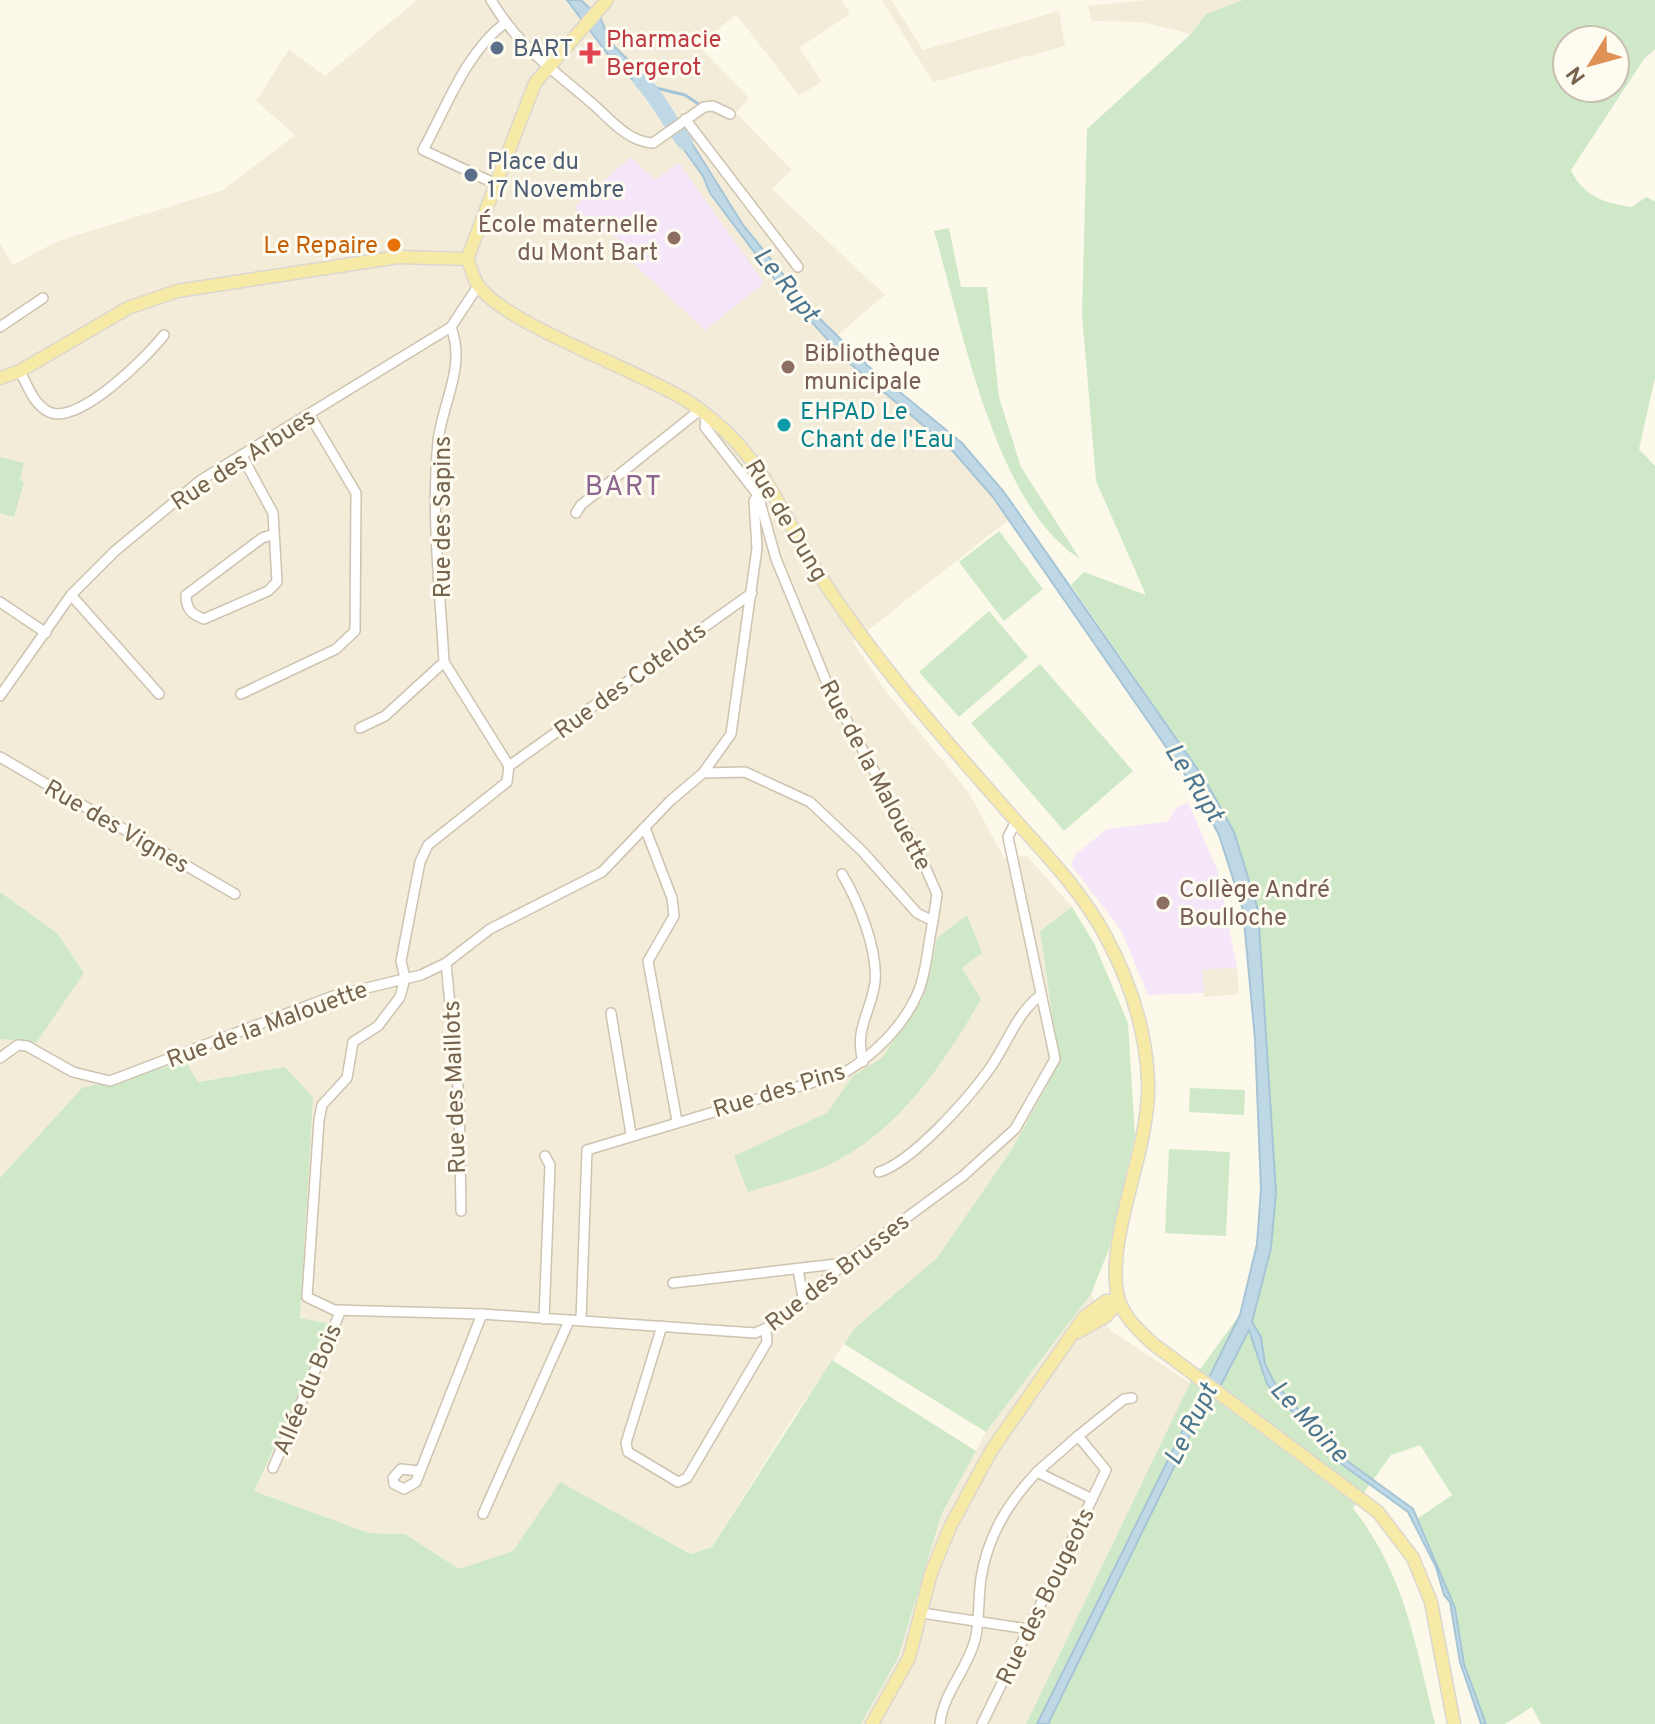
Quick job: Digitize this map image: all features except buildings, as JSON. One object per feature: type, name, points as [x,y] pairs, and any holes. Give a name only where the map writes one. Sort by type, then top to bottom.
[{"type":"main road","points":[[0,378],[20,371],[128,308],[177,291],[398,257],[467,259],[498,185],[521,112],[535,83],[604,3]]},
{"type":"main road","name":"Rue de Dung","points":[[467,259],[478,286],[512,314],[639,375],[723,425],[761,470],[816,569],[883,667],[1087,903],[1122,968],[1141,1031],[1148,1081],[1146,1119],[1118,1252],[1119,1301]]},
{"type":"main road","points":[[872,1724],[909,1658],[936,1556],[991,1451],[1074,1336],[1088,1323],[1114,1310],[1119,1301],[1137,1328],[1152,1343],[1378,1512],[1413,1558],[1431,1602],[1454,1724]]},
{"type":"street","points":[[491,0],[505,23],[547,69],[632,139],[653,143],[704,107],[713,106],[730,114]]},
{"type":"street","points":[[498,185],[423,150],[476,54],[490,34],[505,23]]},
{"type":"street","points":[[682,121],[798,267]]},
{"type":"street","name":"Rue des Arbues","points":[[0,696],[71,595],[115,551],[201,480],[451,327],[478,286]]},
{"type":"street","points":[[0,327],[43,298]]},
{"type":"street","name":"Rue des Sapins","points":[[451,327],[457,345],[456,373],[438,439],[444,662],[509,766]]},
{"type":"street","points":[[20,371],[35,400],[49,412],[67,415],[87,404],[148,356],[164,335]]},
{"type":"street","points":[[576,513],[581,505],[703,413]]},
{"type":"street","name":"Rue de la Malouette","points":[[0,1058],[18,1045],[27,1046],[73,1072],[110,1081],[333,996],[405,978],[446,963],[490,929],[602,872],[703,773],[745,772],[810,802],[862,851],[917,913],[933,921],[937,894],[920,855],[829,688],[776,559],[758,495],[705,427],[703,413]]},
{"type":"street","points":[[241,694],[336,649],[355,631],[356,493],[309,414]]},
{"type":"street","points":[[242,456],[273,513],[277,582],[268,591],[204,619],[193,615],[186,606],[186,595],[262,538],[274,534]]},
{"type":"street","points":[[703,773],[731,734],[752,593],[757,548],[754,501],[758,495]]},
{"type":"street","name":"Rue des Cotelots","points":[[509,766],[752,593]]},
{"type":"street","points":[[71,595],[159,694]]},
{"type":"street","points":[[0,602],[46,633]]},
{"type":"street","points":[[360,728],[385,716],[444,662]]},
{"type":"street","name":"Rue des Vignes","points":[[0,757],[235,894]]},
{"type":"street","points":[[405,978],[401,961],[420,862],[428,845],[507,782],[509,766]]},
{"type":"street","name":"Rue des Brusses","points":[[405,978],[400,997],[378,1026],[353,1042],[347,1078],[322,1105],[307,1297],[341,1310],[482,1314],[755,1333],[766,1330],[845,1263],[963,1176],[1015,1129],[1055,1059],[1008,837],[1016,821]]},
{"type":"street","points":[[645,828],[672,898],[674,916],[648,961],[677,1121]]},
{"type":"street","points":[[842,874],[857,899],[875,980],[858,1041],[863,1062]]},
{"type":"street","name":"Rue des Pins","points":[[581,1320],[587,1150],[631,1134],[844,1073],[863,1062],[881,1048],[919,990],[933,921]]},
{"type":"street","name":"Rue des Maillots","points":[[446,963],[459,1098],[461,1211]]},
{"type":"street","points":[[879,1172],[896,1167],[918,1148],[978,1083],[1029,1004],[1041,995]]},
{"type":"street","points":[[611,1013],[631,1134]]},
{"type":"street","points":[[544,1319],[550,1165],[545,1156]]},
{"type":"street","points":[[673,1283],[845,1263]]},
{"type":"street","points":[[798,1269],[803,1298]]},
{"type":"street","name":"Allée du Bois","points":[[273,1468],[341,1310]]},
{"type":"street","points":[[419,1471],[482,1314]]},
{"type":"street","points":[[483,1514],[569,1321]]},
{"type":"street","points":[[662,1326],[626,1443],[628,1452],[678,1482],[687,1478],[767,1342],[766,1330]]},
{"type":"street","points":[[1037,1472],[1124,1399],[1132,1398]]},
{"type":"street","points":[[1078,1436],[1106,1470],[1092,1499]]},
{"type":"street","name":"Rue des Bougeots","points":[[940,1724],[941,1706],[975,1639],[981,1577],[992,1535],[1014,1496],[1037,1472],[1092,1499],[982,1724]]},
{"type":"street","points":[[922,1613],[1028,1629]]},
{"type":"shaded area","points":[[417,0],[841,0],[850,14],[799,48],[822,81],[799,96],[736,14],[699,46],[749,98],[736,113],[792,170],[772,189],[885,295],[828,343],[947,442],[1011,518],[853,642],[884,689],[969,793],[1004,858],[1027,856],[1072,907],[1040,931],[1059,1063],[1012,1149],[937,1258],[855,1328],[792,1419],[712,1547],[692,1554],[560,1483],[513,1551],[459,1570],[405,1534],[369,1533],[254,1491],[332,1324],[300,1318],[306,1221],[286,1067],[197,1082],[83,1088],[0,1178],[0,1039],[36,1042],[57,933],[0,892],[0,243],[13,265],[58,241],[223,190],[295,135],[256,101],[289,49],[325,76]]},
{"type":"shaded area","points":[[882,0],[891,0],[923,50],[1059,11],[1065,46],[933,82]]},
{"type":"shaded area","points":[[1147,0],[1243,0],[1206,14],[1191,34],[1142,22],[1092,21],[1088,6]]},
{"type":"shaded area","name":"École maternelle du Mont Bart","points":[[631,157],[655,180],[679,163],[764,283],[705,330],[623,254],[628,245],[591,222],[574,207]]},
{"type":"shaded area","name":"Collège André Boulloche","points":[[1188,802],[1218,872],[1237,967],[1202,970],[1204,993],[1148,995],[1121,930],[1071,865],[1076,854],[1107,829],[1167,822],[1176,808]]},
{"type":"shaded area","points":[[1237,967],[1239,994],[1204,997],[1202,970]]},
{"type":"shaded area","points":[[1091,1294],[1110,1330],[1190,1383],[1026,1724],[861,1724],[898,1658],[942,1513],[986,1432]]},
{"type":"green space","points":[[1243,0],[1655,0],[1655,49],[1631,79],[1631,24],[1551,24],[1551,104],[1614,104],[1571,170],[1588,192],[1612,203],[1632,207],[1646,197],[1655,201],[1655,378],[1639,449],[1655,466],[1655,1724],[1541,1724],[1532,1707],[1505,1724],[1483,1724],[1466,1674],[1452,1604],[1417,1519],[1452,1495],[1420,1445],[1391,1455],[1353,1508],[1371,1533],[1397,1584],[1435,1724],[1026,1724],[1190,1383],[1246,1306],[1270,1192],[1254,924],[1230,828],[1182,746],[1071,585],[1084,572],[1146,595],[1096,481],[1082,314],[1087,129],[1191,34],[1206,14]]},
{"type":"green space","points":[[949,228],[961,287],[987,287],[999,397],[1021,467],[1080,559],[1050,533],[1025,498],[1003,456],[970,362],[934,231]]},
{"type":"green space","points":[[0,457],[24,463],[20,480],[24,482],[14,517],[0,513]]},
{"type":"green space","points":[[999,531],[1043,589],[1004,621],[959,562]]},
{"type":"green space","points":[[989,611],[1028,657],[959,717],[919,672]]},
{"type":"green space","points":[[1040,664],[1133,771],[1064,831],[971,723]]},
{"type":"green space","points":[[0,892],[57,933],[84,973],[36,1043],[0,1039]]},
{"type":"green space","points":[[1072,907],[1094,943],[1128,1023],[1135,1136],[1109,1249],[1091,1294],[986,1432],[844,1344],[855,1328],[937,1258],[1012,1149],[1059,1063],[1040,931]]},
{"type":"green space","points":[[967,915],[982,953],[962,968],[981,999],[934,1073],[895,1117],[850,1154],[815,1171],[748,1192],[734,1156],[827,1113],[853,1076],[882,1058],[913,1010],[930,974],[937,938]]},
{"type":"green space","points":[[186,1062],[198,1082],[285,1067],[313,1097],[300,1318],[332,1324],[254,1491],[369,1533],[405,1534],[459,1569],[513,1551],[560,1482],[691,1554],[712,1547],[832,1360],[976,1451],[942,1513],[898,1658],[861,1724],[0,1724],[0,1178],[82,1088]]},
{"type":"green space","points":[[1190,1088],[1245,1090],[1244,1115],[1189,1112]]},
{"type":"green space","points":[[1169,1149],[1230,1152],[1226,1236],[1165,1233]]},
{"type":"water","points":[[567,0],[581,0],[601,19],[610,42],[658,90],[651,97],[613,61]]},
{"type":"water","points":[[680,130],[693,145],[743,225],[817,316],[868,366],[962,443],[1004,492],[1205,780],[1234,832],[1258,910],[1276,1192],[1271,1248],[1252,1322],[1261,1337],[1265,1364],[1274,1382],[1339,1455],[1413,1509],[1455,1608],[1464,1664],[1486,1724],[1481,1724],[1460,1662],[1450,1602],[1444,1595],[1436,1567],[1408,1512],[1336,1460],[1267,1384],[1249,1330],[1222,1383],[1206,1402],[1048,1724],[1037,1724],[1240,1315],[1257,1244],[1261,1189],[1255,1039],[1243,910],[1219,835],[1193,786],[993,497],[951,449],[846,360],[782,289],[710,193],[703,176],[672,133]]},
{"type":"waterway","name":"Le Rupt","points":[[641,80],[685,142]]},
{"type":"waterway","points":[[652,87],[685,95],[700,105]]},
{"type":"place","name":"BART","points":[[497,48]]},
{"type":"place","name":"Pharmacie Bergerot","points":[[590,53]]},
{"type":"place","name":"Place du 17 Novembre","points":[[471,175]]},
{"type":"place","name":"École maternelle du Mont Bart","points":[[674,238]]},
{"type":"place","name":"Le Repaire","points":[[394,245]]},
{"type":"place","name":"Bibliothèque municipale","points":[[788,367]]},
{"type":"place","name":"EHPAD Le Chant de l'Eau","points":[[784,425]]},
{"type":"place","name":"Collège André Boulloche","points":[[1163,903]]},
{"type":"district","name":"BART","points":[[624,485]]},
{"type":"water label","name":"Le Moine","points":[[1310,1421]]}]
